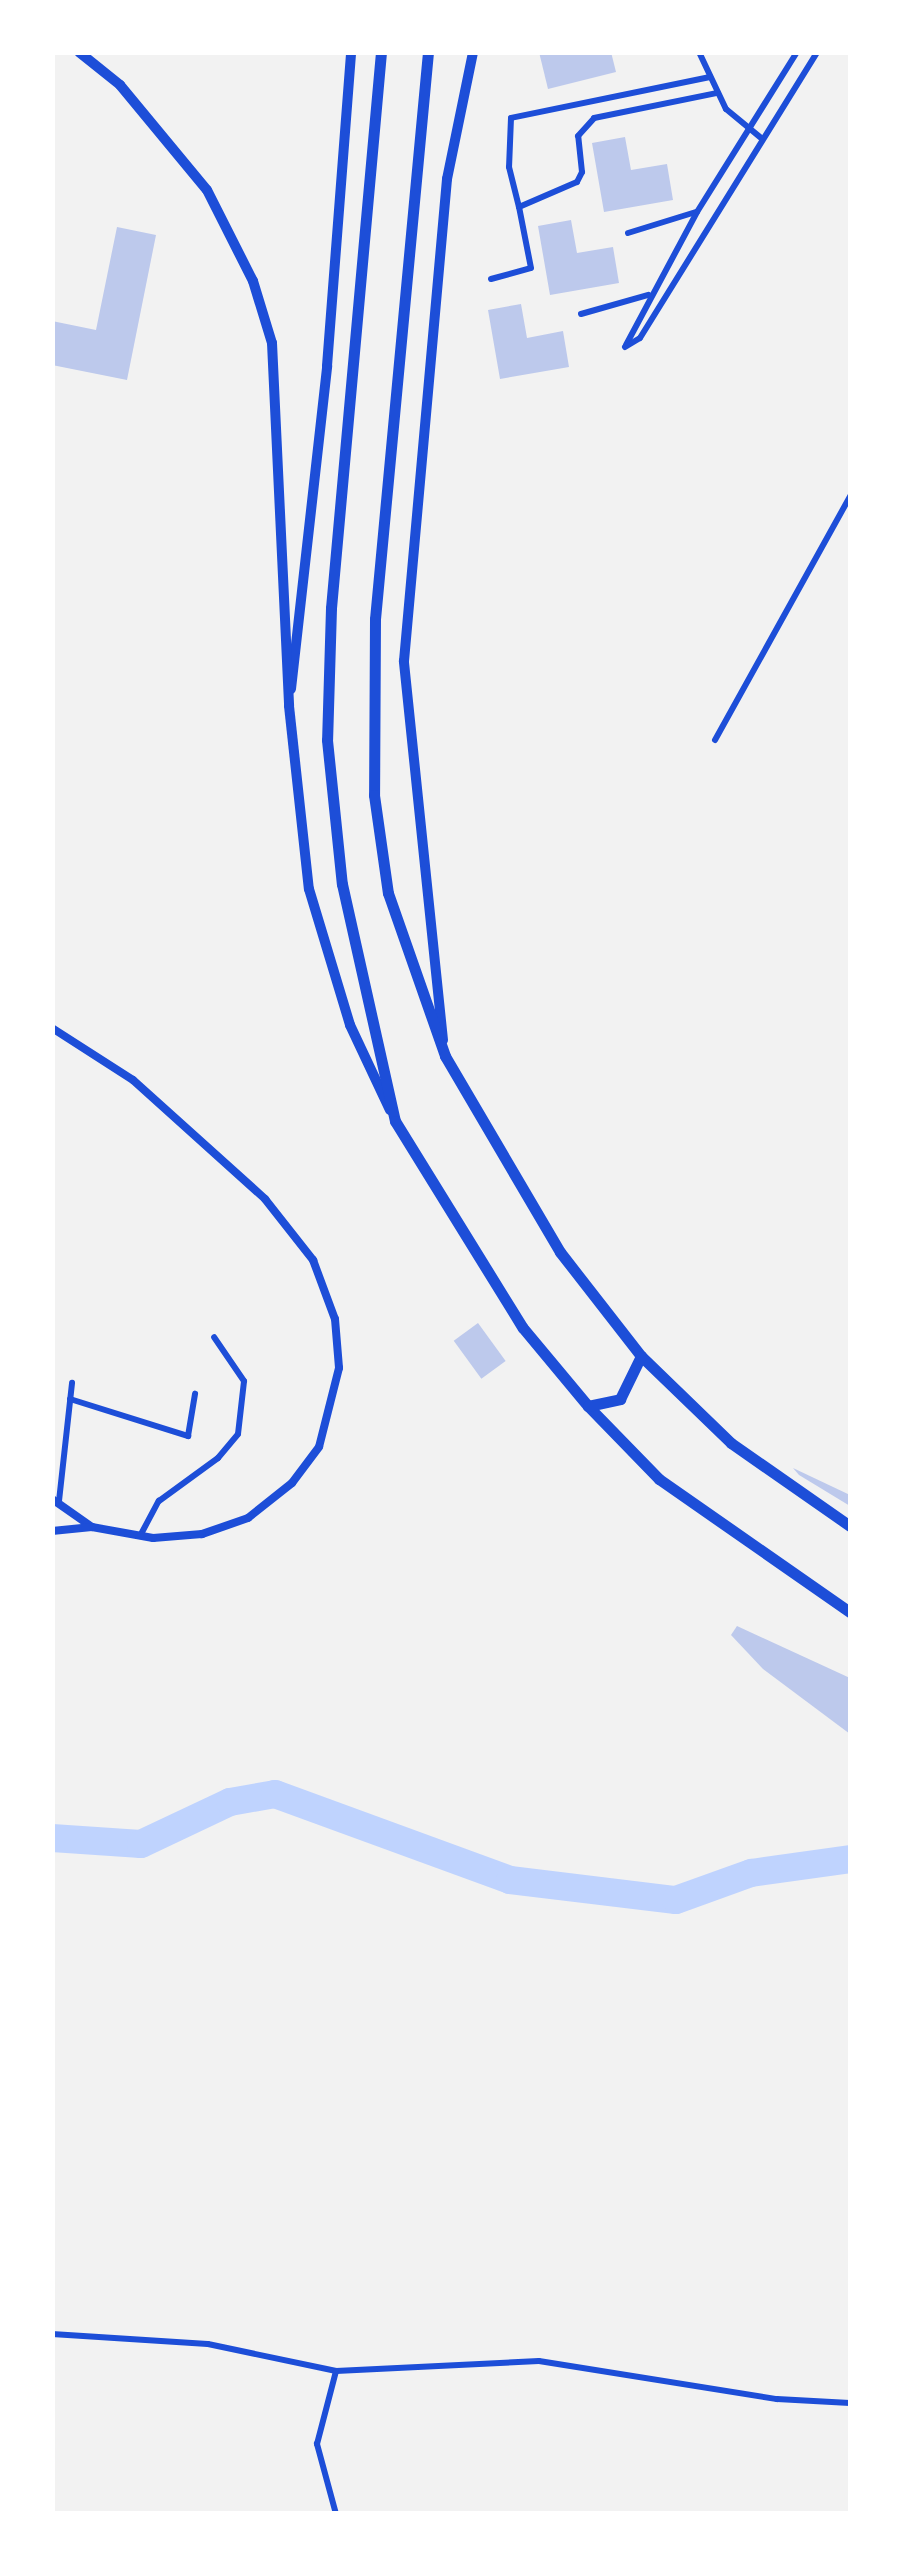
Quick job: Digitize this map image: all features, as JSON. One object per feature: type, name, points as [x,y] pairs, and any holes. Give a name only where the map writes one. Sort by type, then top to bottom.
[{"type":"highway","points":[[382,52],[331,608],[327,740],[342,884],[395,1121],[523,1328],[588,1406],[658,1479],[850,1612]]},
{"type":"highway","points":[[428,52],[376,600],[374,795],[388,892],[445,1056],[560,1252],[641,1356],[731,1442],[850,1526]]},
{"type":"highway","points":[[588,1406],[620,1399],[641,1356]]},
{"type":"main road","points":[[79,52],[172,141],[232,232],[253,281],[276,388],[290,706],[309,889],[350,1025],[395,1121]]},
{"type":"main road","points":[[290,706],[327,366],[351,52]]},
{"type":"main road","points":[[445,1056],[404,661],[446,179],[473,52]]},
{"type":"street","points":[[699,52],[716,93],[747,130],[761,138]]},
{"type":"street","points":[[798,52],[697,212],[625,347],[640,338],[817,52]]},
{"type":"street","points":[[490,279],[531,268],[509,166],[511,118],[710,77]]},
{"type":"street","points":[[519,207],[577,182],[582,172],[578,136],[594,118],[716,93]]},
{"type":"street","points":[[628,232],[697,212]]},
{"type":"street","points":[[581,314],[650,295]]},
{"type":"street","points":[[715,740],[850,496]]},
{"type":"street","points":[[52,1028],[133,1080],[202,1137],[265,1199],[313,1260],[335,1318],[339,1368],[318,1447],[292,1483],[248,1518],[202,1534],[140,1536],[92,1527],[52,1531]]},
{"type":"street","points":[[140,1536],[160,1501],[218,1458],[238,1434],[244,1381],[214,1337]]},
{"type":"street","points":[[72,1383],[56,1500],[92,1527]]},
{"type":"street","points":[[70,1399],[188,1436],[196,1394]]},
{"type":"street","points":[[52,2334],[208,2344],[336,2371],[538,2361],[777,2399],[850,2402]]},
{"type":"street","points":[[336,2371],[317,2444],[336,2514]]},
{"type":"building","points":[[539,52],[611,52],[616,72],[548,89]]},
{"type":"building","points":[[625,137],[631,170],[667,164],[673,200],[604,212],[592,143]]},
{"type":"building","points":[[571,220],[577,253],[613,247],[619,283],[550,295],[538,226]]},
{"type":"building","points":[[117,227],[156,235],[127,380],[52,365],[52,321],[96,330]]},
{"type":"building","points":[[521,304],[527,338],[563,331],[569,367],[500,379],[488,310]]},
{"type":"building","points":[[478,1323],[506,1361],[481,1379],[454,1341]]},
{"type":"building","points":[[793,1468],[850,1495],[850,1506],[799,1475]]},
{"type":"building","points":[[737,1626],[850,1678],[850,1734],[763,1669],[731,1635]]},
{"type":"waterway","points":[[52,1838],[141,1844],[230,1802],[275,1794],[510,1880],[676,1900],[751,1873],[850,1859]]}]
